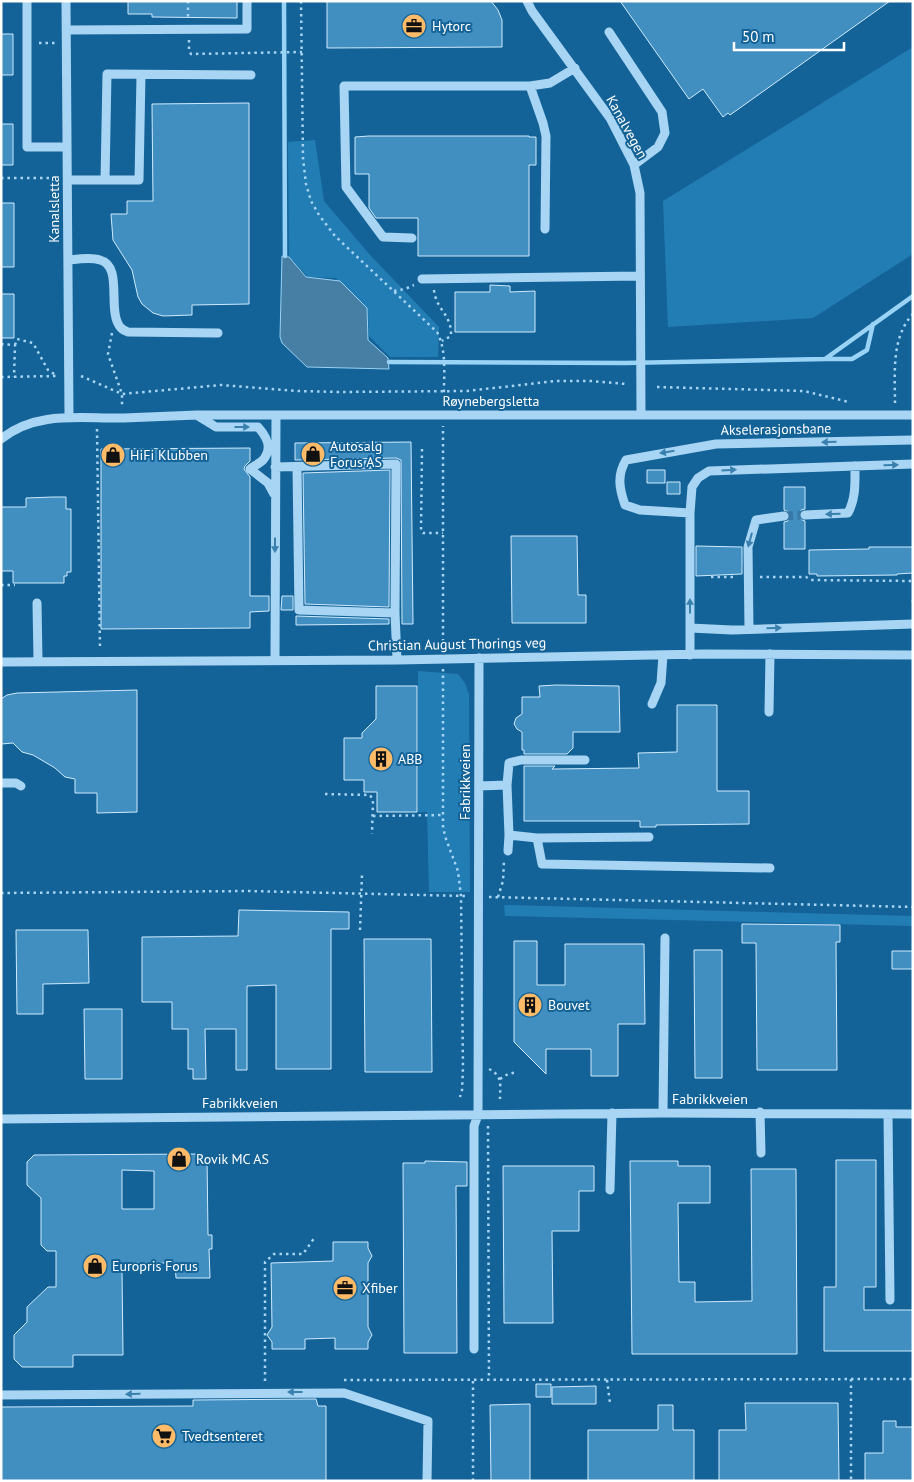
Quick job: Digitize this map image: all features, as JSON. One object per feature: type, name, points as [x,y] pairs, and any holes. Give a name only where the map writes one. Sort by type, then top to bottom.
[{"type":"street","points":[[27,1],[28,148],[67,147]]},
{"type":"street","name":"Kanalsletta","points":[[66,1],[69,417]]},
{"type":"street","points":[[66,30],[247,29],[246,1]]},
{"type":"street","name":"Kanalvegen","points":[[527,1],[532,11],[610,118],[634,165],[640,194],[641,414]]},
{"type":"street","points":[[609,32],[662,112],[665,134],[658,147],[634,165]]},
{"type":"street","points":[[412,238],[383,238],[346,187],[344,86],[530,86],[550,83],[575,68]]},
{"type":"street","points":[[105,180],[107,74],[250,75]]},
{"type":"street","points":[[68,180],[139,180],[141,75]]},
{"type":"street","points":[[530,86],[546,136],[545,229]]},
{"type":"street","points":[[68,260],[100,259],[112,270],[115,318],[121,328],[128,332],[218,334]]},
{"type":"street","points":[[422,279],[640,276]]},
{"type":"street","points":[[197,415],[216,427],[258,427],[268,439],[268,450],[262,461],[250,469],[268,483],[275,496]]},
{"type":"street","name":"Røynebergsletta","points":[[1,439],[24,426],[42,420],[69,417],[122,418],[197,415],[913,415]]},
{"type":"street","points":[[275,660],[276,415]]},
{"type":"street","name":"Akselerasjonsbane","points":[[690,513],[640,510],[625,505],[620,492],[620,470],[626,460],[716,444],[913,440]]},
{"type":"street","points":[[275,467],[396,464],[395,613],[397,660]]},
{"type":"street","points":[[690,655],[690,513],[692,487],[698,478],[709,471],[913,464]]},
{"type":"street","points":[[297,466],[299,610],[395,613]]},
{"type":"street","points":[[805,515],[848,513],[853,504],[856,487],[855,466]]},
{"type":"street","points":[[749,629],[748,547],[756,520],[784,516]]},
{"type":"street","points":[[38,603],[38,660]]},
{"type":"street","points":[[690,628],[749,629],[913,624]]},
{"type":"street","points":[[769,712],[770,654]]},
{"type":"street","name":"Christian August Thorings veg","points":[[1,662],[38,660],[161,662],[397,660],[770,654],[913,655]]},
{"type":"street","points":[[652,704],[661,683],[663,655]]},
{"type":"street","name":"Fabrikkveien","points":[[478,1115],[479,658]]},
{"type":"street","points":[[508,851],[507,785],[509,763],[521,760],[585,760]]},
{"type":"street","points":[[1,783],[16,783],[21,786]]},
{"type":"street","points":[[479,786],[507,785]]},
{"type":"street","points":[[509,835],[537,838],[649,837]]},
{"type":"street","points":[[537,838],[542,864],[770,868]]},
{"type":"street","points":[[663,1113],[665,938]]},
{"type":"street","points":[[760,1112],[761,1153]]},
{"type":"street","name":"Fabrikkveien","points":[[1,1120],[760,1112],[913,1114]]},
{"type":"street","points":[[610,1190],[612,1113]]},
{"type":"street","points":[[888,1114],[890,1300]]},
{"type":"street","points":[[474,1349],[474,1126],[478,1115]]},
{"type":"street","points":[[1,1395],[344,1393],[428,1421],[427,1481]]},
{"type":"path","points":[[188,1],[189,51],[191,54],[302,52]]},
{"type":"path","points":[[301,1],[303,158],[306,184],[311,201],[335,236],[437,332],[442,341],[444,351],[444,409]]},
{"type":"path","points":[[1,178],[56,178]]},
{"type":"path","points":[[433,278],[435,301],[447,316],[451,332],[451,336],[442,341]]},
{"type":"path","points":[[394,291],[405,289],[422,279]]},
{"type":"path","points":[[895,403],[895,370],[898,341],[905,323],[913,314]]},
{"type":"path","points":[[115,318],[108,354],[122,394],[122,410]]},
{"type":"path","points":[[1,377],[14,377],[57,376],[48,370],[33,343],[17,339],[14,345],[14,377]]},
{"type":"path","points":[[1,344],[14,345]]},
{"type":"path","points":[[78,375],[122,394],[221,385],[298,392],[443,392],[556,381],[626,384]]},
{"type":"path","points":[[657,387],[804,392],[854,403]]},
{"type":"path","points":[[443,648],[444,427]]},
{"type":"path","points":[[97,429],[100,649]]},
{"type":"path","points":[[422,449],[421,531],[423,533],[443,533]]},
{"type":"path","points":[[711,577],[806,577],[811,580],[913,581]]},
{"type":"path","points":[[1,585],[14,584]]},
{"type":"path","points":[[443,670],[444,834],[458,871],[461,896],[462,1090],[460,1097]]},
{"type":"path","points":[[325,794],[370,795],[373,800],[372,834]]},
{"type":"path","points":[[373,816],[443,815]]},
{"type":"path","points":[[498,897],[503,881],[503,863],[508,851]]},
{"type":"path","points":[[360,930],[362,874]]},
{"type":"path","points":[[1,893],[248,891],[470,896]]},
{"type":"path","points":[[486,897],[913,907]]},
{"type":"path","points":[[489,1069],[496,1073],[500,1080],[500,1099]]},
{"type":"path","points":[[500,1080],[508,1074],[516,1072]]},
{"type":"path","points":[[488,1126],[489,1379]]},
{"type":"path","points":[[261,1382],[265,1382],[265,1262],[274,1254],[303,1254],[316,1237]]},
{"type":"path","points":[[473,1379],[473,1481]]},
{"type":"path","points":[[851,1379],[852,1481]]},
{"type":"path","points":[[341,1380],[913,1379]]},
{"type":"path","points":[[607,1380],[610,1403]]},
{"type":"shaded area","points":[[913,47],[913,254],[813,318],[668,327],[663,201]]},
{"type":"shaded area","points":[[315,140],[324,201],[370,255],[439,327],[438,357],[390,357],[369,336],[368,312],[336,278],[308,277],[289,257],[288,142]]},
{"type":"shaded area","points":[[282,256],[289,257],[306,277],[340,281],[367,308],[368,340],[388,358],[389,369],[307,367],[282,343],[280,337]]},
{"type":"shaded area","points":[[418,671],[458,674],[465,683],[469,694],[470,892],[429,892],[427,812],[418,812]]},
{"type":"shaded area","points":[[504,905],[913,916],[913,926],[505,916]]},
{"type":"building","points":[[128,1],[237,1],[237,18],[152,17],[152,14],[128,14]]},
{"type":"building","name":"Hytorc","points":[[327,1],[491,1],[498,10],[502,20],[502,47],[327,48]]},
{"type":"building","points":[[620,1],[890,1],[730,115],[728,113],[723,117],[703,89],[689,99]]},
{"type":"building","points":[[1,34],[13,34],[13,75],[1,75]]},
{"type":"building","points":[[249,103],[249,304],[192,305],[192,315],[163,316],[153,313],[142,304],[138,297],[132,270],[113,240],[111,214],[127,214],[127,201],[153,201],[152,104]]},
{"type":"building","points":[[1,124],[13,124],[13,165],[1,165]]},
{"type":"building","points":[[355,137],[536,137],[536,165],[529,165],[529,256],[418,256],[418,218],[376,218],[369,208],[369,174],[355,174]]},
{"type":"building","points":[[1,203],[14,203],[14,267],[1,267]]},
{"type":"building","points":[[490,285],[510,286],[510,292],[535,291],[535,332],[455,332],[455,292],[490,292]]},
{"type":"building","points":[[1,294],[14,294],[14,338],[1,338]]},
{"type":"building","points":[[411,442],[413,624],[402,624],[401,460],[396,458],[295,460],[295,443]]},
{"type":"building","points":[[250,448],[250,461],[244,469],[250,477],[250,596],[269,596],[269,611],[250,612],[250,628],[101,629],[101,449]]},
{"type":"building","points":[[390,470],[389,607],[305,604],[303,473]]},
{"type":"building","points":[[647,470],[665,470],[665,483],[647,483]]},
{"type":"building","points":[[667,482],[680,482],[680,494],[667,494]]},
{"type":"building","points":[[784,487],[805,487],[805,509],[801,510],[799,515],[800,519],[805,521],[805,549],[784,549],[784,522],[788,521],[790,516],[789,512],[784,510]]},
{"type":"building","points":[[66,497],[66,509],[71,509],[71,572],[67,572],[67,576],[64,576],[64,583],[13,583],[13,571],[1,571],[1,507],[26,507],[26,498]]},
{"type":"building","points":[[511,536],[577,536],[578,595],[586,595],[586,623],[512,623]]},
{"type":"building","points":[[696,546],[742,547],[742,574],[696,576]]},
{"type":"building","points":[[869,547],[913,547],[913,573],[817,576],[817,574],[809,574],[809,550],[869,549]]},
{"type":"building","points":[[282,596],[293,596],[293,610],[281,610]]},
{"type":"building","points":[[296,616],[389,619],[389,624],[296,625]]},
{"type":"building","name":"ABB","points":[[376,686],[417,686],[417,812],[377,812],[377,792],[364,792],[364,780],[344,780],[344,738],[362,738],[362,733],[376,719]]},
{"type":"building","points":[[539,686],[619,686],[620,732],[573,732],[573,748],[567,754],[524,754],[524,750],[522,750],[522,732],[514,724],[516,718],[522,714],[522,697],[540,697]]},
{"type":"building","points":[[137,690],[137,812],[97,813],[97,793],[75,793],[75,779],[65,777],[55,768],[33,755],[22,752],[13,743],[1,744],[1,699],[7,695],[17,693]]},
{"type":"building","points":[[677,705],[717,705],[717,791],[749,791],[749,824],[656,825],[656,827],[640,827],[640,821],[524,821],[524,766],[555,766],[552,769],[639,768],[638,753],[677,752]]},
{"type":"building","points":[[239,910],[349,912],[349,929],[331,929],[331,1069],[276,1069],[276,985],[247,986],[247,1070],[236,1070],[236,1029],[205,1029],[206,1079],[193,1079],[193,1069],[188,1069],[188,1029],[172,1029],[172,1002],[142,1002],[142,937],[238,936]]},
{"type":"building","points":[[742,924],[840,925],[840,942],[836,942],[837,1070],[757,1070],[756,943],[742,943]]},
{"type":"building","points":[[16,930],[88,930],[89,983],[43,984],[43,1014],[17,1014]]},
{"type":"building","points":[[364,939],[431,939],[432,1072],[365,1072]]},
{"type":"building","points":[[514,941],[537,941],[537,985],[565,985],[565,944],[644,944],[645,1024],[618,1024],[618,1076],[591,1076],[591,1049],[546,1049],[546,1074],[514,1042]]},
{"type":"building","points":[[694,950],[722,950],[722,1078],[695,1078]]},
{"type":"building","points":[[892,951],[913,951],[913,969],[892,969]]},
{"type":"building","points":[[84,1009],[122,1009],[122,1079],[85,1079]]},
{"type":"building","points":[[196,1154],[196,1157],[207,1157],[208,1235],[212,1235],[212,1249],[209,1249],[210,1278],[176,1278],[175,1263],[133,1263],[133,1270],[122,1270],[123,1355],[73,1355],[73,1367],[22,1367],[14,1359],[14,1335],[27,1322],[27,1307],[48,1287],[56,1287],[56,1251],[47,1251],[41,1245],[41,1198],[27,1185],[27,1162],[34,1155]],"holes":[[[122,1170],[154,1171],[154,1209],[122,1209]]]},
{"type":"building","points":[[836,1160],[876,1160],[876,1287],[864,1287],[864,1310],[913,1310],[913,1351],[824,1351],[824,1287],[836,1287]]},
{"type":"building","points":[[425,1161],[467,1162],[467,1186],[456,1186],[457,1353],[404,1353],[403,1163],[425,1163]]},
{"type":"building","points":[[630,1161],[678,1161],[678,1166],[710,1166],[710,1203],[678,1203],[679,1282],[695,1282],[695,1302],[752,1301],[751,1169],[796,1169],[797,1354],[632,1354]]},
{"type":"building","points":[[503,1166],[594,1166],[594,1191],[579,1191],[579,1231],[552,1231],[553,1323],[504,1323]]},
{"type":"building","points":[[333,1242],[368,1242],[368,1248],[372,1256],[368,1263],[368,1327],[372,1335],[368,1342],[368,1349],[335,1349],[335,1338],[305,1339],[305,1349],[272,1349],[272,1342],[267,1335],[272,1327],[271,1263],[333,1261]]},
{"type":"building","points":[[536,1384],[551,1384],[551,1397],[536,1397]]},
{"type":"building","points":[[596,1386],[596,1404],[552,1404],[552,1387]]},
{"type":"building","name":"Tvedtsenteret","points":[[316,1399],[318,1406],[326,1406],[326,1481],[1,1481],[1,1407],[193,1406],[193,1400]]},
{"type":"building","points":[[745,1403],[838,1403],[839,1481],[719,1481],[719,1430],[746,1430]]},
{"type":"building","points":[[530,1404],[530,1481],[491,1481],[490,1405]]},
{"type":"building","points":[[658,1405],[673,1405],[673,1430],[694,1430],[694,1481],[588,1481],[588,1430],[658,1430]]},
{"type":"building","points":[[883,1421],[896,1421],[896,1427],[913,1427],[913,1481],[865,1481],[865,1453],[883,1453]]},
{"type":"waterway","points":[[284,1],[285,256]]},
{"type":"waterway","points":[[389,362],[625,363],[825,359],[913,296]]},
{"type":"waterway","points":[[826,359],[852,359],[867,350],[873,324]]},
{"type":"tunnel","points":[[784,516],[805,515]]},
{"type":"place","name":"Hytorc","points":[[414,26]]},
{"type":"place","name":"Autosalg Forus AS","points":[[313,454]]},
{"type":"place","name":"HiFi Klubben","points":[[113,455]]},
{"type":"place","name":"ABB","points":[[381,759]]},
{"type":"place","name":"Bouvet","points":[[530,1005]]},
{"type":"place","name":"Rovik MC AS","points":[[179,1159]]},
{"type":"place","name":"Europris Forus","points":[[95,1266]]},
{"type":"place","name":"Xfiber","points":[[345,1288]]},
{"type":"place","name":"Tvedtsenteret","points":[[164,1436]]}]
